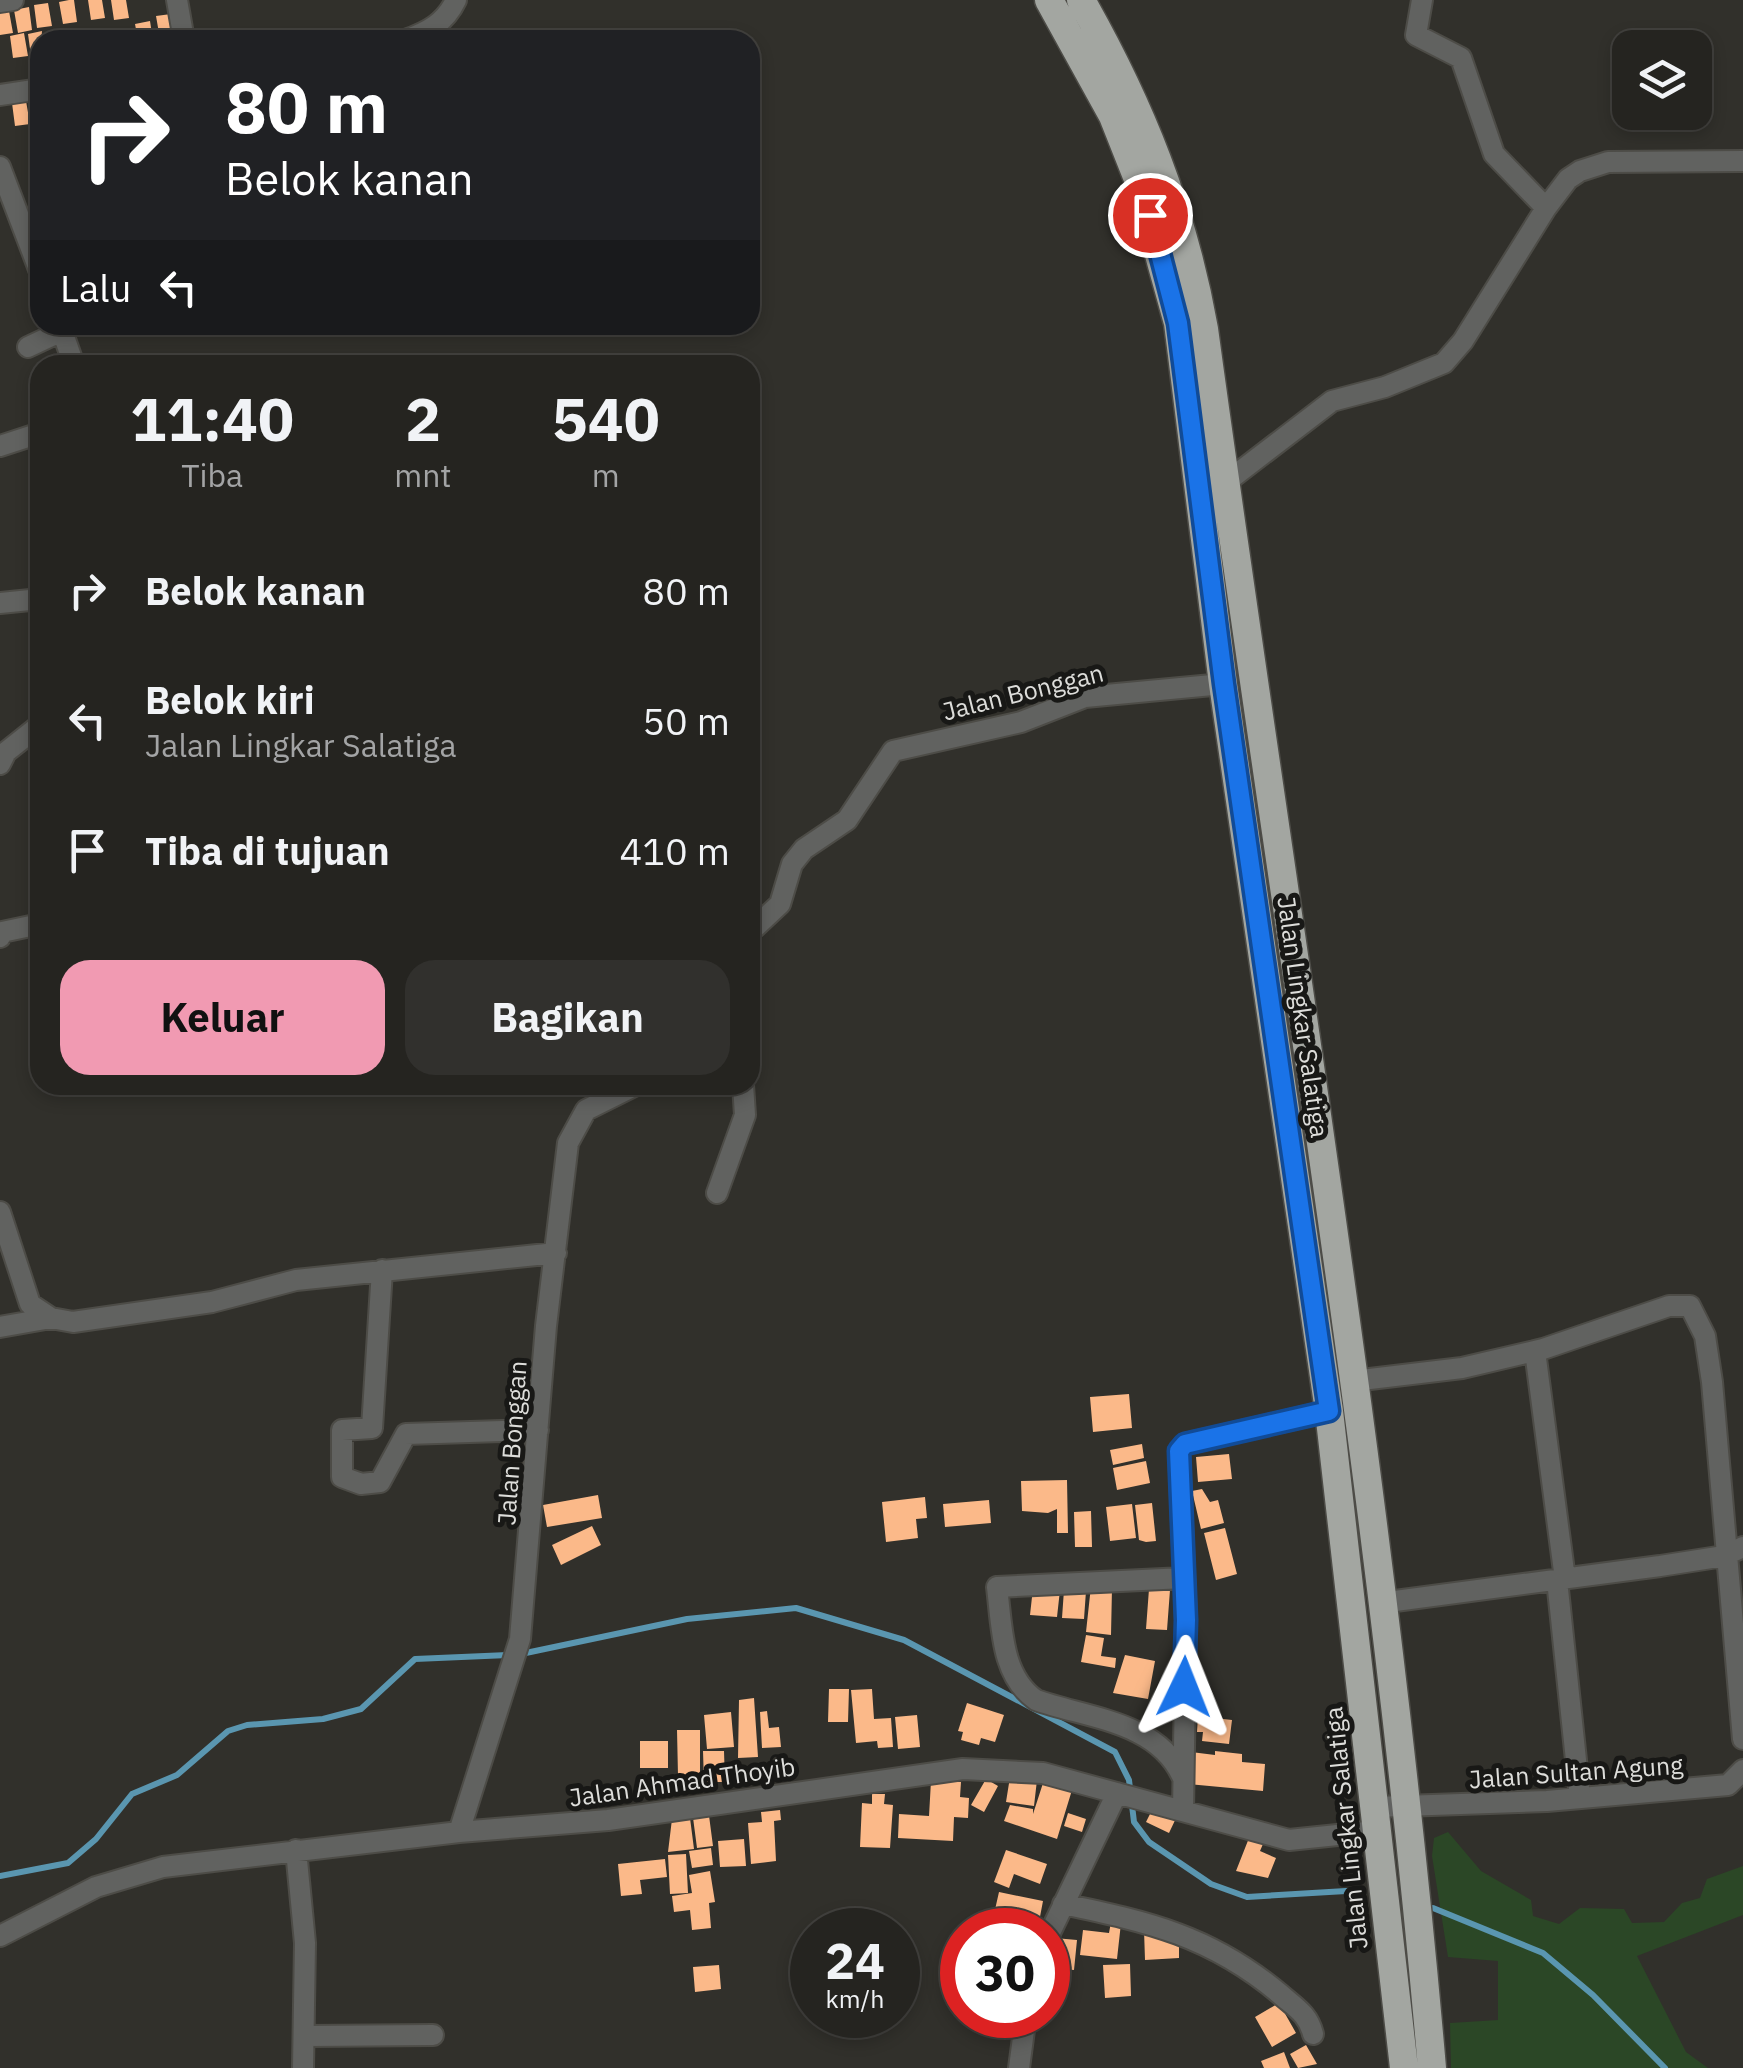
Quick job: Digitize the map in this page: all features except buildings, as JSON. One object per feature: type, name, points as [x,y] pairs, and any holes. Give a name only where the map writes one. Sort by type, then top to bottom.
[{"type":"highway","name":"Jalan Lingkar Salatiga","points":[[1048,0],[1113,116],[1160,252],[1178,323],[1224,578],[1353,1382],[1432,2068]]},
{"type":"highway","name":"Jalan Lingkar Salatiga","points":[[1080,0],[1134,98],[1181,229],[1204,328],[1225,483],[1224,684],[1329,1411],[1404,2068]]},
{"type":"street","points":[[0,2],[13,0]]},
{"type":"street","points":[[178,0],[182,30]]},
{"type":"street","points":[[429,30],[448,15],[456,0]]},
{"type":"street","points":[[1422,0],[1416,35],[1461,58],[1494,154],[1546,208]]},
{"type":"street","points":[[0,96],[30,91]]},
{"type":"street","points":[[1225,483],[1332,401],[1384,387],[1444,363],[1463,341],[1568,179],[1608,162],[1743,161]]},
{"type":"street","points":[[0,167],[30,246]]},
{"type":"street","points":[[28,347],[49,335]]},
{"type":"street","points":[[0,446],[30,436]]},
{"type":"street","points":[[0,602],[30,600]]},
{"type":"street","name":"Jalan Bonggan","points":[[760,923],[780,904],[792,864],[804,849],[847,820],[893,751],[1020,722],[1086,697],[1224,684]]},
{"type":"street","points":[[0,764],[6,752],[30,733]]},
{"type":"street","points":[[1,930],[30,926]]},
{"type":"street","name":"Jalan Bonggan","points":[[459,1832],[520,1638],[568,1143],[575,1123],[612,1095]]},
{"type":"street","points":[[718,1194],[745,1116],[744,1095]]},
{"type":"street","points":[[0,1212],[30,1304],[51,1318]]},
{"type":"street","points":[[0,1327],[51,1318],[104,1320],[212,1302],[296,1280],[556,1253]]},
{"type":"street","points":[[372,1428],[382,1270]]},
{"type":"street","points":[[1353,1382],[1462,1368],[1536,1350],[1669,1306],[1686,1304],[1694,1310],[1705,1336],[1734,1551],[1743,1739]]},
{"type":"street","points":[[1536,1350],[1580,1798]]},
{"type":"street","points":[[1183,1810],[1184,1578],[1178,1456],[1185,1444],[1329,1411]]},
{"type":"street","points":[[406,1434],[380,1482],[347,1482],[338,1470],[342,1430],[372,1428],[406,1434],[538,1430]]},
{"type":"street","points":[[1380,1603],[1561,1580],[1734,1551]]},
{"type":"street","points":[[1183,1778],[1169,1754],[1142,1732],[1070,1712],[1022,1691],[1006,1653],[997,1587],[1184,1578]]},
{"type":"street","name":"Jalan Ahmad Thoyib","points":[[0,1936],[96,1887],[163,1866],[459,1832],[608,1820],[963,1769],[1043,1772],[1289,1840],[1375,1819]]},
{"type":"street","name":"Jalan Sultan Agung","points":[[1375,1819],[1405,1808],[1728,1785],[1743,1770]]},
{"type":"street","points":[[1060,1908],[1127,1795]]},
{"type":"street","points":[[296,1850],[306,1944],[307,2036],[303,2068]]},
{"type":"street","points":[[1062,1904],[1150,1922],[1196,1938],[1259,1974],[1309,2018],[1312,2034]]},
{"type":"street","points":[[307,2036],[433,2035]]},
{"type":"street","points":[[1019,2068],[1023,2038]]},
{"type":"green space","points":[[1448,1832],[1481,1871],[1531,1900],[1533,1916],[1559,1924],[1580,1908],[1624,1909],[1632,1923],[1664,1922],[1682,1903],[1700,1898],[1707,1879],[1743,1866],[1743,1915],[1637,1956],[1686,2052],[1708,2068],[1451,2068],[1450,2023],[1498,2020],[1498,1961],[1448,1957],[1432,1856],[1434,1838]]},
{"type":"waterway","points":[[521,1654],[687,1619],[796,1608],[904,1640],[1115,1752],[1129,1780],[1134,1822],[1149,1842],[1211,1884],[1247,1897],[1346,1891]]},
{"type":"waterway","points":[[0,1876],[68,1863],[96,1839],[132,1794],[177,1775],[228,1731],[247,1725],[323,1719],[361,1709],[415,1659],[508,1655]]},
{"type":"waterway","points":[[1433,1908],[1543,1953],[1593,1995],[1665,2068]]},
{"type":"route","points":[[1150,215],[1178,323],[1224,684],[1329,1411],[1185,1444],[1179,1451],[1186,1620],[1184,1687]]}]
